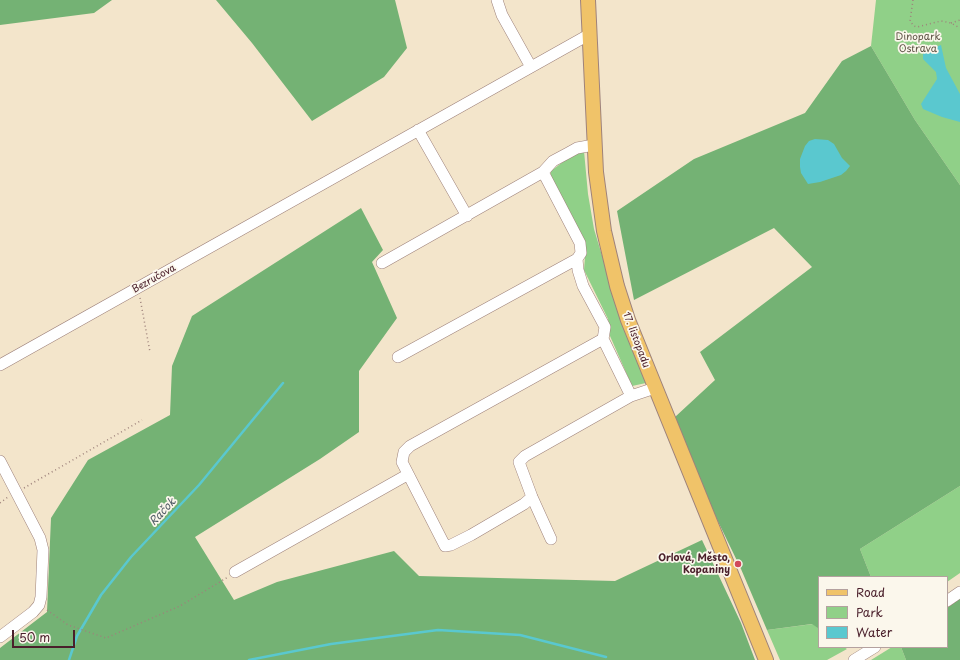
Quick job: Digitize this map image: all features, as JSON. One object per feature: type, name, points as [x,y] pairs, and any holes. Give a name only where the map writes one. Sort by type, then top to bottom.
[{"type":"main road","name":"17. listopadu","points":[[588,0],[594,145],[600,207],[611,261],[628,320],[766,660]]},
{"type":"street","points":[[497,0],[502,15],[531,68]]},
{"type":"street","name":"Bezručova","points":[[0,365],[590,34]]},
{"type":"street","points":[[418,130],[467,216]]},
{"type":"street","points":[[382,263],[542,172],[553,162],[568,153],[577,148],[594,145]]},
{"type":"street","points":[[398,357],[577,259],[582,253],[580,243],[542,172]]},
{"type":"street","points":[[577,259],[578,270],[583,286],[605,326],[603,340],[631,396]]},
{"type":"street","points":[[532,497],[524,504],[477,531],[451,545],[445,546],[407,475],[402,462],[404,452],[410,446],[603,340]]},
{"type":"street","points":[[551,539],[532,497],[519,462],[525,456],[631,396],[655,388]]},
{"type":"street","points":[[0,461],[43,546],[41,597],[39,605],[33,612],[0,637]]},
{"type":"street","points":[[235,572],[407,475]]},
{"type":"street","points":[[948,600],[960,592]]},
{"type":"street","points":[[854,660],[873,648]]},
{"type":"path","points":[[913,0],[910,21],[914,26],[917,27],[941,21],[951,23],[960,28]]},
{"type":"path","points":[[951,23],[960,20]]},
{"type":"path","points":[[138,288],[150,352]]},
{"type":"path","points":[[0,503],[16,492],[142,420]]},
{"type":"path","points":[[39,605],[68,625],[106,638],[180,606],[235,572]]},
{"type":"green space","points":[[0,0],[112,0],[94,13],[0,25]]},
{"type":"green space","points":[[216,0],[395,0],[407,48],[384,77],[312,121],[252,43]]},
{"type":"green space","name":"Dinopark Ostrava","points":[[876,0],[960,0],[960,185],[915,120],[871,46]]},
{"type":"green space","points":[[871,46],[915,120],[960,185],[960,486],[860,549],[871,576],[818,576],[818,628],[812,624],[767,630],[741,569],[712,509],[675,417],[715,380],[700,352],[812,267],[774,228],[634,300],[617,211],[694,159],[805,113],[842,61]]},
{"type":"green space","points":[[584,151],[588,194],[594,229],[623,325],[646,383],[632,386],[610,336],[608,319],[584,270],[586,244],[550,178],[551,171],[576,152]]},
{"type":"green space","points":[[361,208],[383,250],[372,262],[397,318],[359,371],[359,432],[320,459],[195,537],[234,600],[277,582],[394,551],[419,576],[615,581],[702,540],[741,623],[755,660],[0,660],[0,648],[47,612],[51,518],[88,460],[170,415],[172,366],[192,316]]},
{"type":"green space","points":[[960,486],[960,573],[948,581],[948,576],[871,576],[860,549]]},
{"type":"green space","points":[[960,598],[960,660],[906,660],[901,648],[948,648],[948,607]]},
{"type":"green space","points":[[813,624],[818,628],[818,648],[847,649],[827,660],[780,660],[767,630]]},
{"type":"green space","points":[[890,648],[901,648],[906,660],[871,660]]},
{"type":"water","points":[[941,45],[946,68],[960,94],[960,122],[942,117],[923,109],[921,104],[937,79],[936,72],[923,59],[923,54],[928,50]]},
{"type":"water","points":[[815,139],[828,140],[834,144],[842,158],[850,166],[841,175],[820,182],[808,184],[801,173],[800,159],[805,146],[809,141]]},
{"type":"waterway","name":"Račok","points":[[69,660],[77,636],[101,595],[131,557],[199,485],[283,383]]},
{"type":"waterway","points":[[249,660],[331,644],[438,630],[520,635],[606,657]]},
{"type":"place","name":"Orlová, Město, Kopaniny","points":[[738,564]]}]
